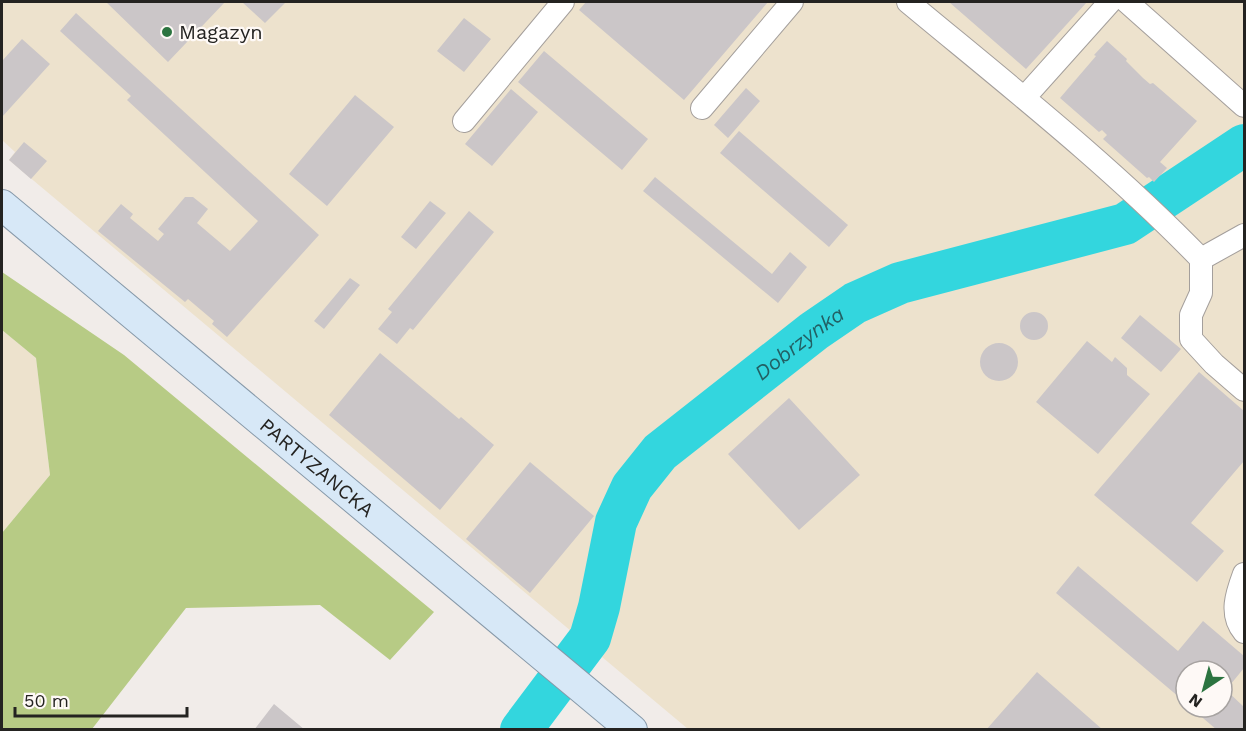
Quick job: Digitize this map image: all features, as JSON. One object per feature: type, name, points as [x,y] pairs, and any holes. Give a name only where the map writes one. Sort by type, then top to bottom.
[{"type":"main road","name":"PARTYZANCKA","points":[[2,205],[632,729]]},
{"type":"lane","points":[[464,120],[563,2]]},
{"type":"lane","points":[[702,108],[792,2]]},
{"type":"lane","points":[[908,2],[1024,98],[1174,231],[1201,259],[1201,293],[1191,315],[1191,339],[1214,364],[1245,390]]},
{"type":"lane","points":[[1024,98],[1110,2]]},
{"type":"lane","points":[[1128,2],[1245,106]]},
{"type":"lane","points":[[1201,259],[1245,235]]},
{"type":"lane","points":[[1245,574],[1235,598],[1238,624],[1245,632]]},
{"type":"shaded area","points":[[2,2],[1244,2],[1244,729],[688,729],[9,160],[15,152],[2,140]]},
{"type":"shaded area","points":[[2,330],[36,358],[50,475],[2,533]]},
{"type":"green space","points":[[2,272],[124,355],[434,612],[390,660],[320,605],[186,608],[92,729],[2,729],[2,533],[50,475],[36,358],[2,330]]},
{"type":"water","points":[[1244,132],[1244,153],[1172,201],[1158,190]]},
{"type":"building","name":"Magazyn","points":[[106,2],[225,2],[168,62]]},
{"type":"building","points":[[242,2],[286,2],[265,23]]},
{"type":"building","points":[[586,2],[768,2],[684,100],[579,10]]},
{"type":"building","points":[[949,2],[1087,2],[1026,69]]},
{"type":"building","points":[[76,13],[319,235],[227,337],[212,324],[214,321],[188,299],[185,302],[98,231],[121,204],[133,214],[130,218],[158,241],[164,234],[158,229],[185,197],[193,197],[208,209],[197,223],[230,251],[258,221],[127,100],[131,96],[60,31]]},
{"type":"building","points":[[464,18],[491,39],[464,72],[437,51]]},
{"type":"building","points":[[22,39],[50,64],[2,117],[2,61]]},
{"type":"building","points":[[1107,41],[1143,78],[1150,84],[1153,83],[1197,121],[1160,162],[1167,168],[1154,182],[1103,139],[1107,135],[1102,130],[1099,132],[1060,98]]},
{"type":"building","points":[[544,51],[648,139],[622,170],[518,82]]},
{"type":"building","points":[[746,88],[760,101],[728,138],[714,125]]},
{"type":"building","points":[[511,89],[538,112],[492,166],[465,144]]},
{"type":"building","points":[[355,95],[394,127],[327,206],[289,174]]},
{"type":"building","points":[[739,131],[848,225],[829,247],[720,153]]},
{"type":"building","points":[[24,142],[47,161],[31,179],[9,160]]},
{"type":"building","points":[[655,177],[772,274],[790,252],[807,267],[778,303],[643,191]]},
{"type":"building","points":[[430,201],[446,213],[416,249],[401,237]]},
{"type":"building","points":[[469,211],[494,232],[413,330],[410,328],[397,344],[378,329],[392,312],[388,309]]},
{"type":"building","points":[[350,278],[360,285],[324,329],[314,321]]},
{"type":"building","points":[[1034,312],[1044,316],[1048,326],[1044,336],[1034,340],[1024,336],[1020,326],[1024,316]]},
{"type":"building","points":[[1140,315],[1181,349],[1161,372],[1121,338]]},
{"type":"building","points":[[1087,341],[1112,362],[1115,357],[1127,368],[1127,375],[1150,394],[1098,454],[1036,402]]},
{"type":"building","points":[[999,343],[1013,348],[1018,362],[1013,376],[999,381],[985,376],[980,362],[985,348]]},
{"type":"building","points":[[380,353],[494,445],[440,510],[329,415]]},
{"type":"building","points":[[1199,372],[1244,411],[1244,461],[1191,523],[1224,551],[1197,582],[1094,495]]},
{"type":"building","points":[[789,398],[860,475],[799,530],[728,454]]},
{"type":"building","points":[[530,462],[594,516],[530,593],[466,539]]},
{"type":"building","points":[[1078,566],[1178,651],[1203,621],[1244,656],[1244,668],[1234,680],[1234,659],[1174,659],[1174,693],[1056,593]]},
{"type":"building","points":[[1037,672],[1103,730],[986,730]]},
{"type":"building","points":[[1234,698],[1244,707],[1244,730],[1217,730],[1204,719],[1234,719]]},
{"type":"building","points":[[274,704],[305,730],[254,730]]},
{"type":"waterway","name":"Dobrzynka","points":[[521,730],[590,638],[599,607],[616,522],[632,487],[660,452],[814,331],[855,303],[900,283],[1125,224],[1244,145]]},
{"type":"place","name":"Magazyn","points":[[167,32]]}]
